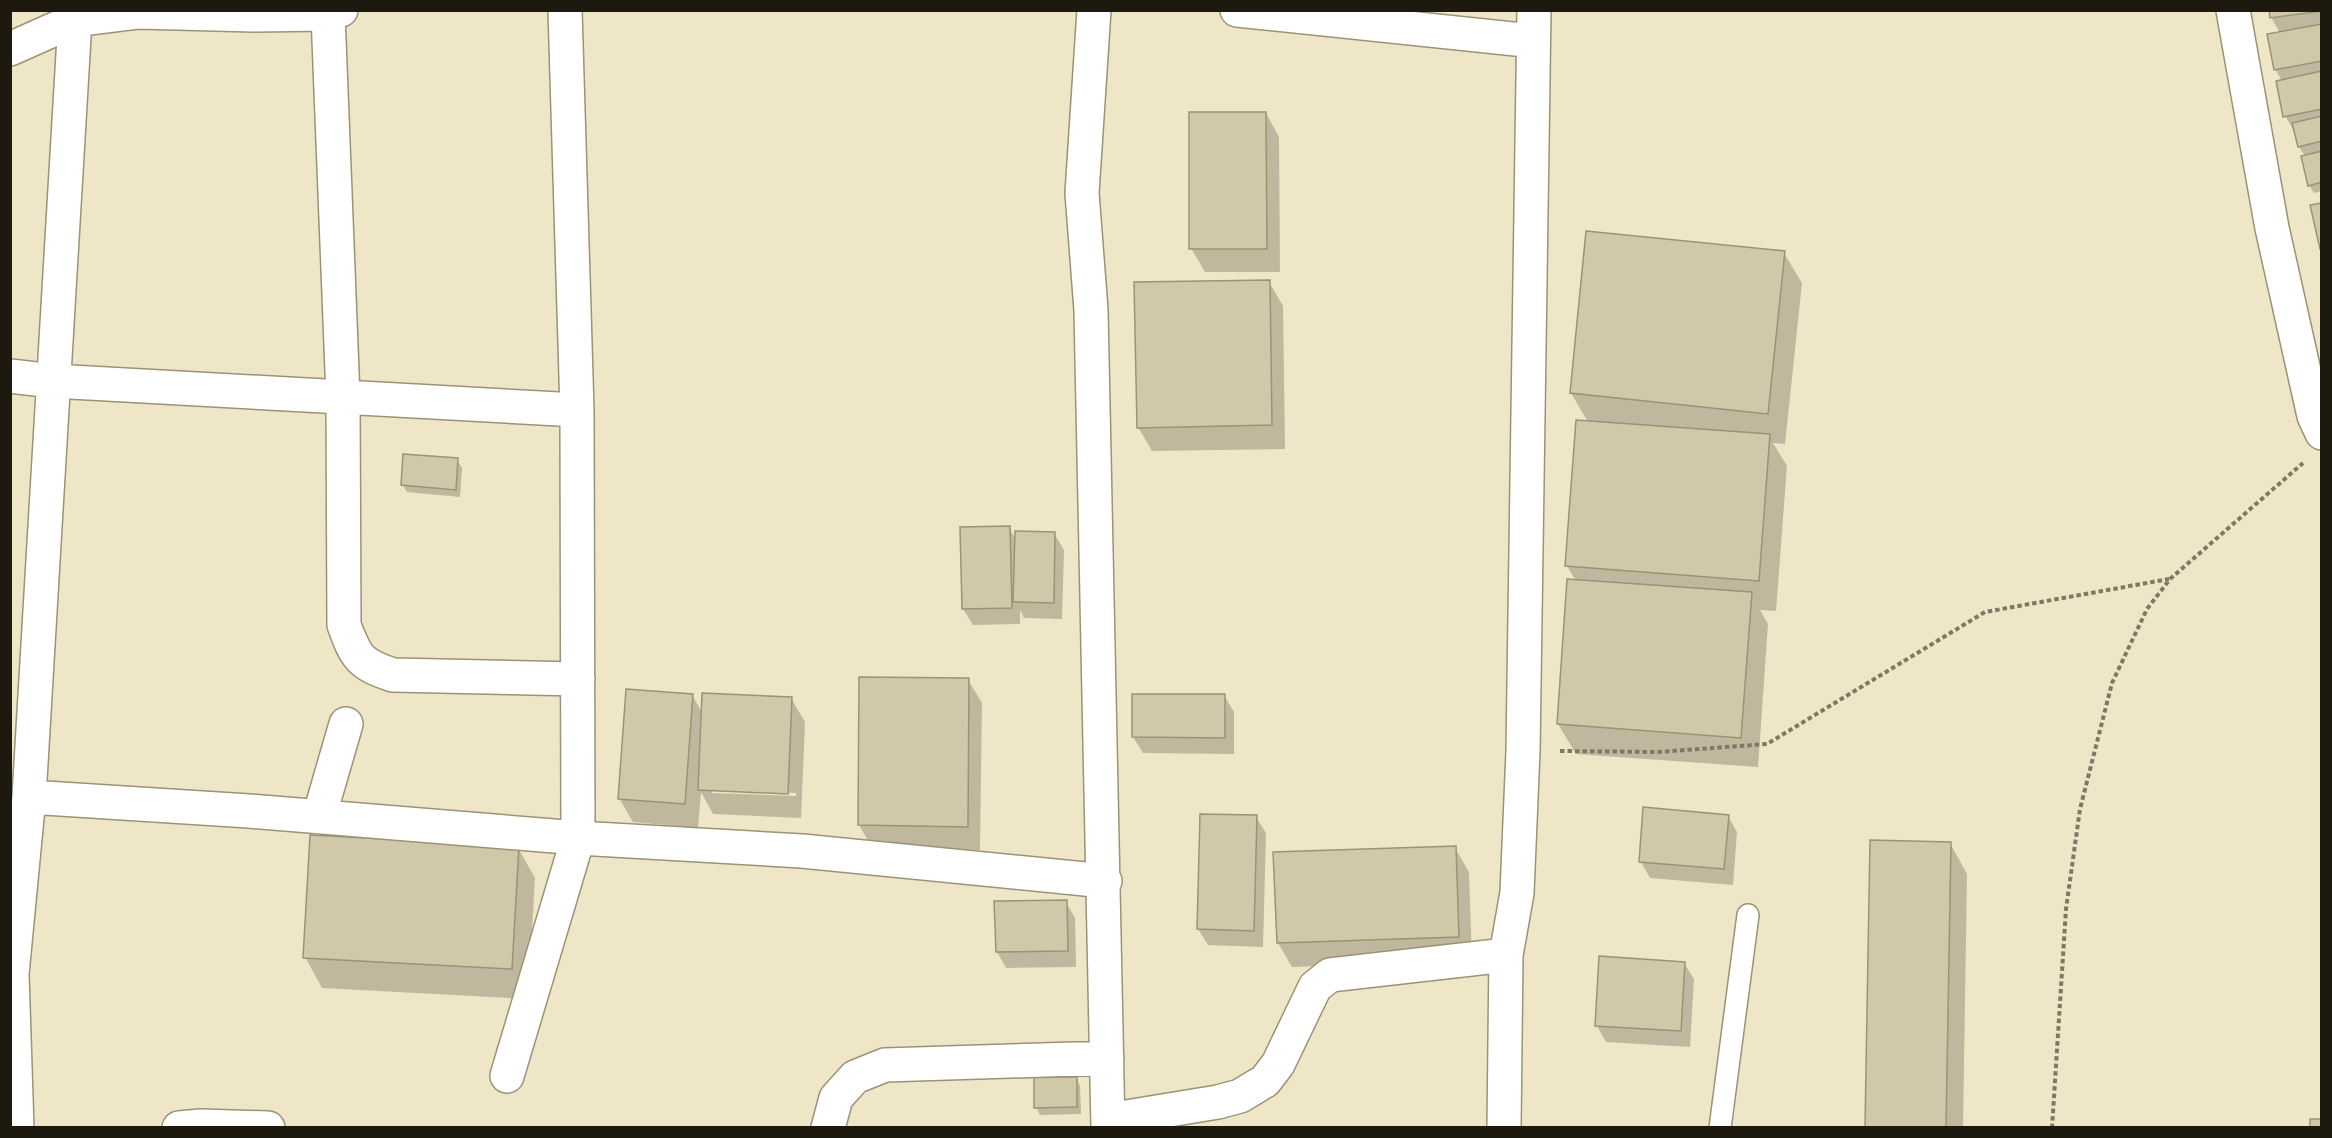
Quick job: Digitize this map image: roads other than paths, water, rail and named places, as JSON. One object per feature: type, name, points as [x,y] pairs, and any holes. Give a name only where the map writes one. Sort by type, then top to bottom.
[{"type":"street","points":[[507,1076],[578,838],[577,410],[565,10]]},
{"type":"street","points":[[1094,10],[1082,193],[1091,310],[1105,881],[1108,1124],[1240,1096],[1265,1081],[1278,1064],[1315,987],[1330,975],[1506,955]]},
{"type":"street","points":[[1237,10],[1533,26],[1523,751],[1517,893],[1506,955],[1504,1128]]},
{"type":"street","points":[[2233,10],[2272,228],[2314,416],[2322,433]]},
{"type":"street","points":[[10,50],[75,20],[139,12],[254,15],[335,12],[343,397],[344,625],[355,653],[371,668],[393,675],[578,679]]},
{"type":"street","points":[[26,1127],[11,974],[29,797],[75,20]]},
{"type":"street","points":[[10,376],[53,381],[577,410]]},
{"type":"street","points":[[319,818],[346,724]]},
{"type":"street","points":[[29,797],[578,838],[802,851],[1105,881]]},
{"type":"street","points":[[828,1128],[836,1098],[855,1077],[885,1065],[1107,1058]]},
{"type":"street","points":[[179,1128],[201,1126],[268,1128]]},
{"type":"lane","points":[[1719,1128],[1748,915]]}]
